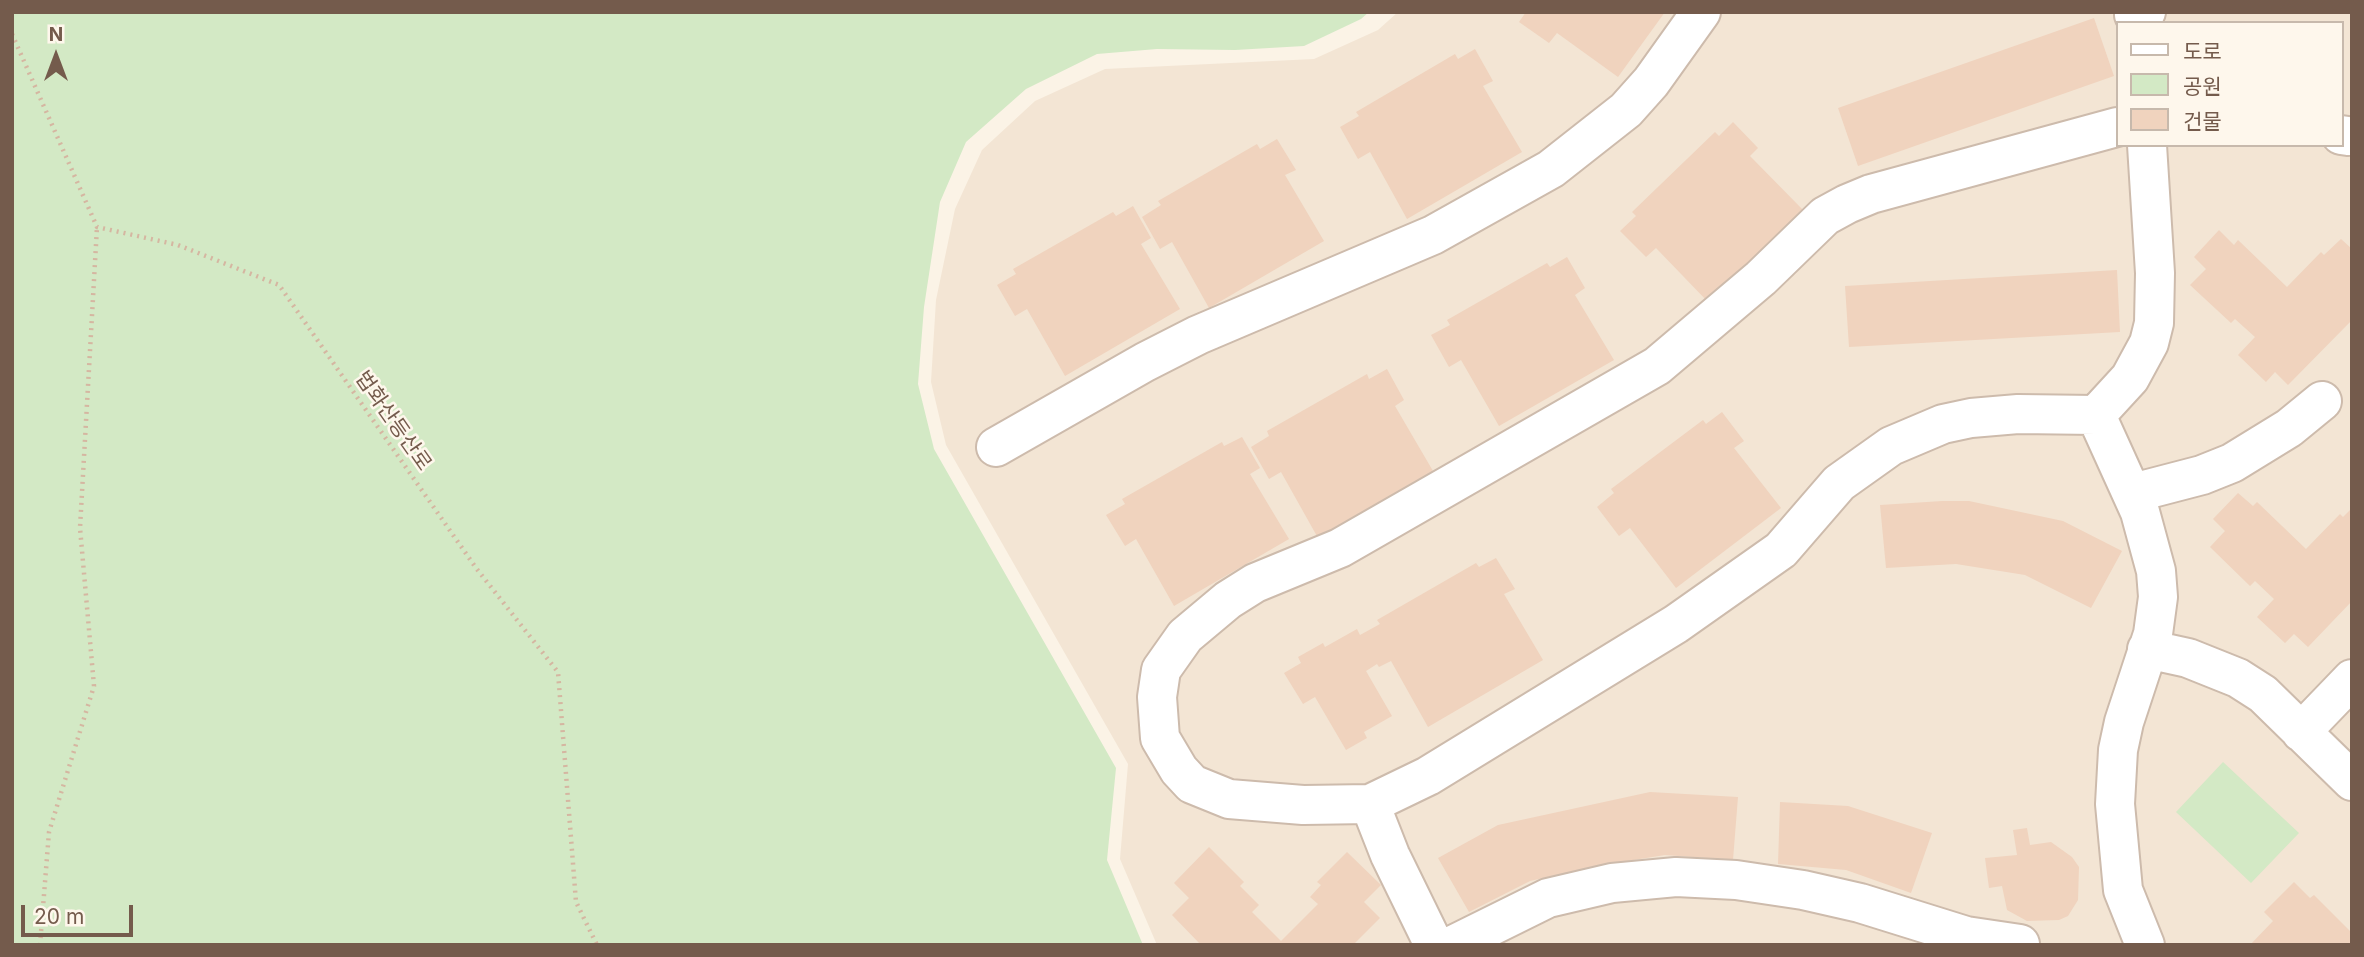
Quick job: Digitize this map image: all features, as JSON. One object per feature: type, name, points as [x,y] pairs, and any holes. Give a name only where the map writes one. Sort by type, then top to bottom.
[{"type":"lane","points":[[996,447],[1198,335],[1433,235],[1551,169],[1626,110],[1651,82],[1701,12]]},
{"type":"lane","points":[[2116,127],[1884,191],[1847,204],[1815,225],[1760,278],[1657,366],[1340,548],[1255,583],[1220,606],[1185,636],[1161,670],[1157,717],[1160,738],[1168,755],[1192,784],[1209,793],[1254,802],[1370,804],[1450,763],[1676,624],[1782,550],[1839,483],[1891,446],[1943,424],[1970,418],[2018,414],[2096,415],[2130,378],[2149,343],[2154,323],[2155,273],[2147,147]]},
{"type":"lane","points":[[2133,493],[2202,475],[2232,463],[2289,428],[2322,401]]},
{"type":"lane","points":[[2096,415],[2133,493],[2155,571],[2158,597],[2147,649],[2122,731],[2115,803],[2123,890],[2145,945]]},
{"type":"lane","points":[[2147,649],[2188,658],[2238,678],[2263,694],[2352,781]]},
{"type":"lane","points":[[2301,732],[2352,679]]},
{"type":"lane","points":[[1370,804],[1390,855],[1434,945]]},
{"type":"lane","points":[[1453,945],[1548,898],[1612,883],[1676,877],[1736,880],[1803,890],[1860,903],[1966,936],[2020,944]]},
{"type":"path","points":[[12,34],[97,227],[80,528],[94,685],[48,832],[40,945]]},
{"type":"path","name":"법화산등산로","points":[[97,227],[178,245],[279,285],[476,568],[558,672],[576,902],[597,945]]},
{"type":"shaded area","points":[[1398,12],[2352,12],[2352,945],[1157,945],[1120,859],[1128,764],[946,445],[931,382],[936,300],[955,209],[982,150],[1035,101],[1105,69],[1314,59],[1378,30]]},
{"type":"green space","points":[[12,12],[1369,12],[1361,19],[1304,46],[1235,50],[1157,49],[1097,54],[1026,89],[966,142],[940,202],[924,307],[918,384],[934,449],[1116,768],[1107,860],[1143,945],[12,945]]},
{"type":"green space","points":[[2223,762],[2299,833],[2251,883],[2176,812]]},
{"type":"building","points":[[1526,12],[1665,12],[1618,77],[1557,33],[1549,43],[1519,22]]},
{"type":"building","points":[[2094,18],[2114,76],[1858,166],[1838,108]]},
{"type":"building","points":[[1475,49],[1493,81],[1483,86],[1522,152],[1407,219],[1370,152],[1358,159],[1340,127],[1359,116],[1356,112],[1455,54],[1458,59]]},
{"type":"building","points":[[1733,122],[1758,148],[1750,156],[1803,210],[1709,303],[1656,248],[1646,257],[1620,231],[1636,216],[1632,212],[1715,132],[1719,136]]},
{"type":"building","points":[[1277,139],[1296,170],[1285,175],[1324,241],[1209,308],[1172,242],[1160,249],[1142,217],[1161,205],[1158,201],[1257,144],[1260,149]]},
{"type":"building","points":[[1133,206],[1151,238],[1141,244],[1180,309],[1065,376],[1027,309],[1015,316],[997,285],[1016,274],[1013,269],[1113,212],[1116,216]]},
{"type":"building","points":[[2219,230],[2234,245],[2238,240],[2287,287],[2321,252],[2324,255],[2341,239],[2352,249],[2352,320],[2288,385],[2275,372],[2266,382],[2238,355],[2255,337],[2235,319],[2231,323],[2190,285],[2206,269],[2194,257]]},
{"type":"building","points":[[1567,257],[1585,288],[1575,295],[1614,360],[1499,426],[1461,360],[1449,367],[1431,335],[1450,325],[1447,320],[1547,263],[1550,267]]},
{"type":"building","points":[[2117,270],[2120,332],[1849,347],[1845,286]]},
{"type":"building","points":[[1387,369],[1404,400],[1395,406],[1433,471],[1318,538],[1281,472],[1269,479],[1251,447],[1269,436],[1267,431],[1367,374],[1369,379]]},
{"type":"building","points":[[1722,412],[1744,441],[1734,448],[1781,508],[1676,588],[1630,528],[1619,536],[1597,507],[1614,493],[1611,489],[1703,420],[1706,424]]},
{"type":"building","points":[[1242,437],[1260,468],[1250,474],[1289,539],[1174,606],[1136,539],[1125,546],[1106,515],[1125,504],[1122,499],[1222,442],[1224,446]]},
{"type":"building","points":[[2238,493],[2253,506],[2257,502],[2306,549],[2340,514],[2343,517],[2352,508],[2352,601],[2308,647],[2294,634],[2285,643],[2257,617],[2274,599],[2255,581],[2250,586],[2210,547],[2225,531],[2213,519]]},
{"type":"building","points":[[1969,501],[2063,521],[2122,551],[2091,608],[2025,575],[1956,564],[1886,568],[1880,505]]},
{"type":"building","points":[[1496,558],[1515,589],[1504,594],[1543,660],[1428,727],[1391,661],[1379,667],[1377,664],[1366,671],[1392,716],[1364,732],[1367,738],[1346,750],[1315,697],[1303,704],[1284,673],[1301,663],[1298,657],[1323,643],[1325,647],[1357,629],[1360,635],[1380,624],[1377,620],[1476,563],[1479,567]]},
{"type":"building","points":[[1650,792],[1738,797],[1733,860],[1665,855],[1596,866],[1530,881],[1469,912],[1438,858],[1498,825]]},
{"type":"building","points":[[1780,802],[1848,806],[1932,833],[1911,893],[1846,870],[1778,864]]},
{"type":"building","points":[[2027,828],[2030,845],[2051,842],[2072,857],[2079,867],[2078,900],[2068,916],[2059,920],[2027,921],[2007,910],[2002,886],[1989,888],[1985,858],[2017,855],[2013,830]]},
{"type":"building","points":[[1209,847],[1244,882],[1240,886],[1259,905],[1252,912],[1281,941],[1318,904],[1310,897],[1321,885],[1317,882],[1347,852],[1381,885],[1364,902],[1380,918],[1353,945],[1201,945],[1172,915],[1189,898],[1174,883]]},
{"type":"building","points":[[2294,882],[2310,898],[2314,895],[2352,933],[2352,945],[2250,945],[2273,921],[2264,912]]}]
